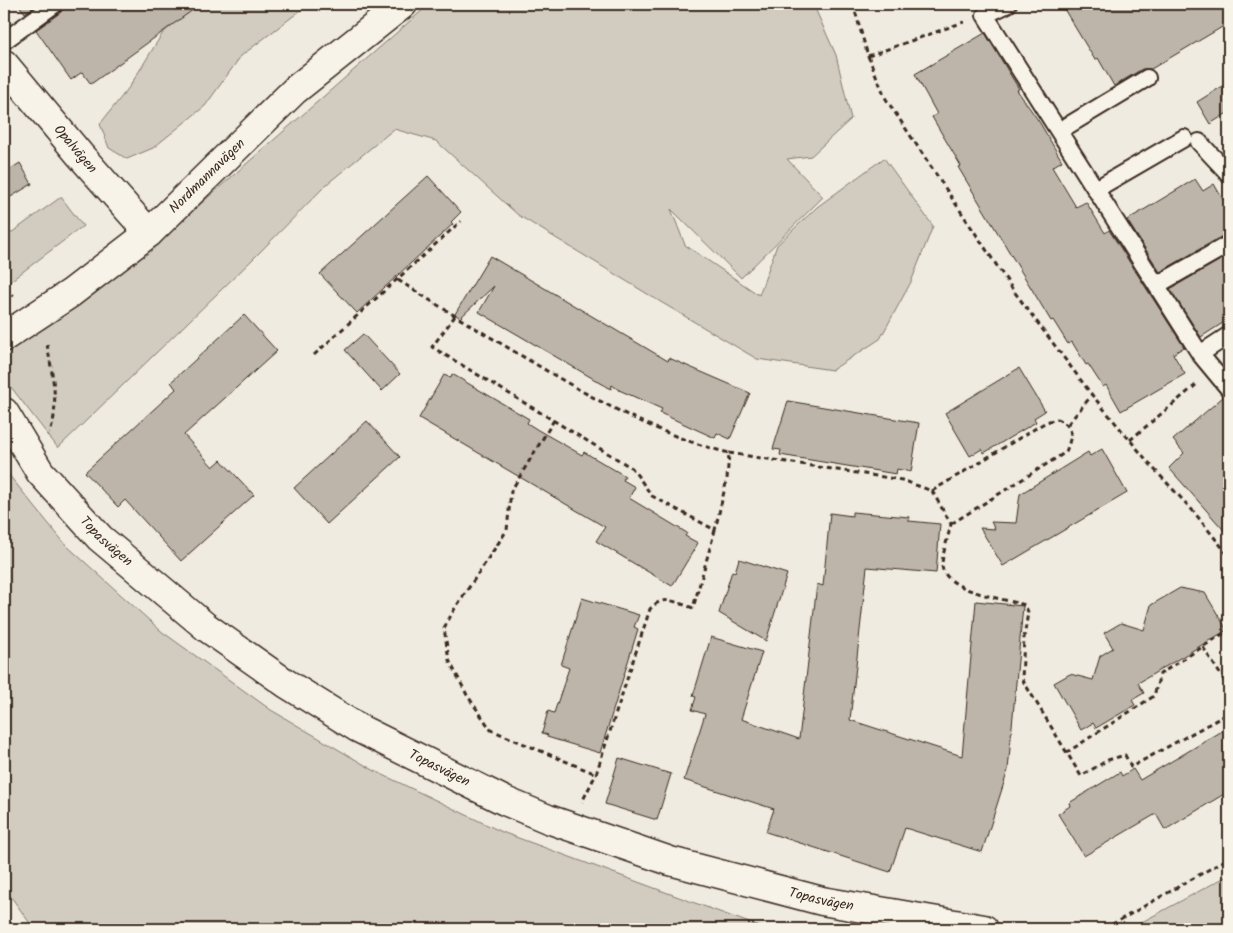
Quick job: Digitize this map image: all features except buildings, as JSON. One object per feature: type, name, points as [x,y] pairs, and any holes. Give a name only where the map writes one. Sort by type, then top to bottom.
[{"type":"street","name":"Nordmannavägen","points":[[4,338],[71,293],[149,233],[295,90],[403,4]]},
{"type":"street","name":"Opalvägen","points":[[4,64],[80,155],[149,233]]},
{"type":"street","name":"Topasvägen","points":[[4,412],[40,472],[100,538],[206,627],[286,684],[358,728],[505,801],[548,819],[670,861],[822,901],[984,929]]},
{"type":"lane","points":[[4,41],[55,4]]},
{"type":"lane","points":[[1008,4],[985,14],[1200,354],[1229,389]]},
{"type":"lane","points":[[1059,131],[1147,78]]},
{"type":"lane","points":[[1096,189],[1191,140],[1229,174]]},
{"type":"lane","points":[[1157,285],[1229,244]]},
{"type":"lane","points":[[1200,354],[1229,335]]},
{"type":"path","points":[[853,4],[868,56],[886,99],[1013,290],[1092,395],[1194,512],[1229,556]]},
{"type":"path","points":[[868,56],[985,14]]},
{"type":"path","points":[[314,355],[461,221]]},
{"type":"path","points":[[398,280],[592,398],[664,432],[706,448],[902,480],[932,491],[951,524],[942,565],[945,575],[958,585],[979,593],[1025,605],[1028,612],[1024,638],[1022,679],[1081,776],[1108,760],[1125,755],[1131,767],[1229,713]]},
{"type":"path","points":[[4,290],[19,298],[47,343],[55,392],[52,426],[44,442],[29,453]]},
{"type":"path","points":[[455,316],[432,347],[632,468],[652,496],[715,530]]},
{"type":"path","points":[[1130,440],[1213,370]]},
{"type":"path","points":[[1068,424],[1092,395]]},
{"type":"path","points":[[932,491],[1046,422],[1057,419],[1068,424],[1070,428],[1070,441],[1066,452],[951,524]]},
{"type":"path","points":[[554,420],[511,491],[507,530],[444,628],[449,660],[467,695],[491,730],[596,774]]},
{"type":"path","points":[[581,805],[596,774],[650,610],[656,603],[668,600],[692,608],[715,530],[727,479],[729,453]]},
{"type":"path","points":[[1066,752],[1154,696],[1160,674],[1229,630]]},
{"type":"path","points":[[1203,647],[1229,688]]},
{"type":"path","points":[[1104,929],[1229,858]]},
{"type":"shaded area","points":[[195,4],[309,4],[241,56],[205,106],[153,148],[127,159],[109,148],[100,124],[130,86],[162,34]]},
{"type":"shaded area","points":[[433,4],[813,4],[836,55],[851,119],[811,156],[787,159],[823,197],[741,278],[671,209],[685,245],[759,295],[777,245],[817,207],[884,158],[933,226],[911,282],[880,339],[832,370],[757,359],[518,215],[436,141],[394,129],[327,184],[253,259],[58,448],[4,378],[4,355],[142,255],[426,7]]},
{"type":"shaded area","points":[[61,197],[83,226],[4,286],[4,238]]},
{"type":"shaded area","points":[[4,469],[66,545],[161,631],[271,710],[375,771],[502,832],[763,928],[34,929],[4,887]]},
{"type":"shaded area","points":[[1229,875],[1229,929],[1129,929]]}]
